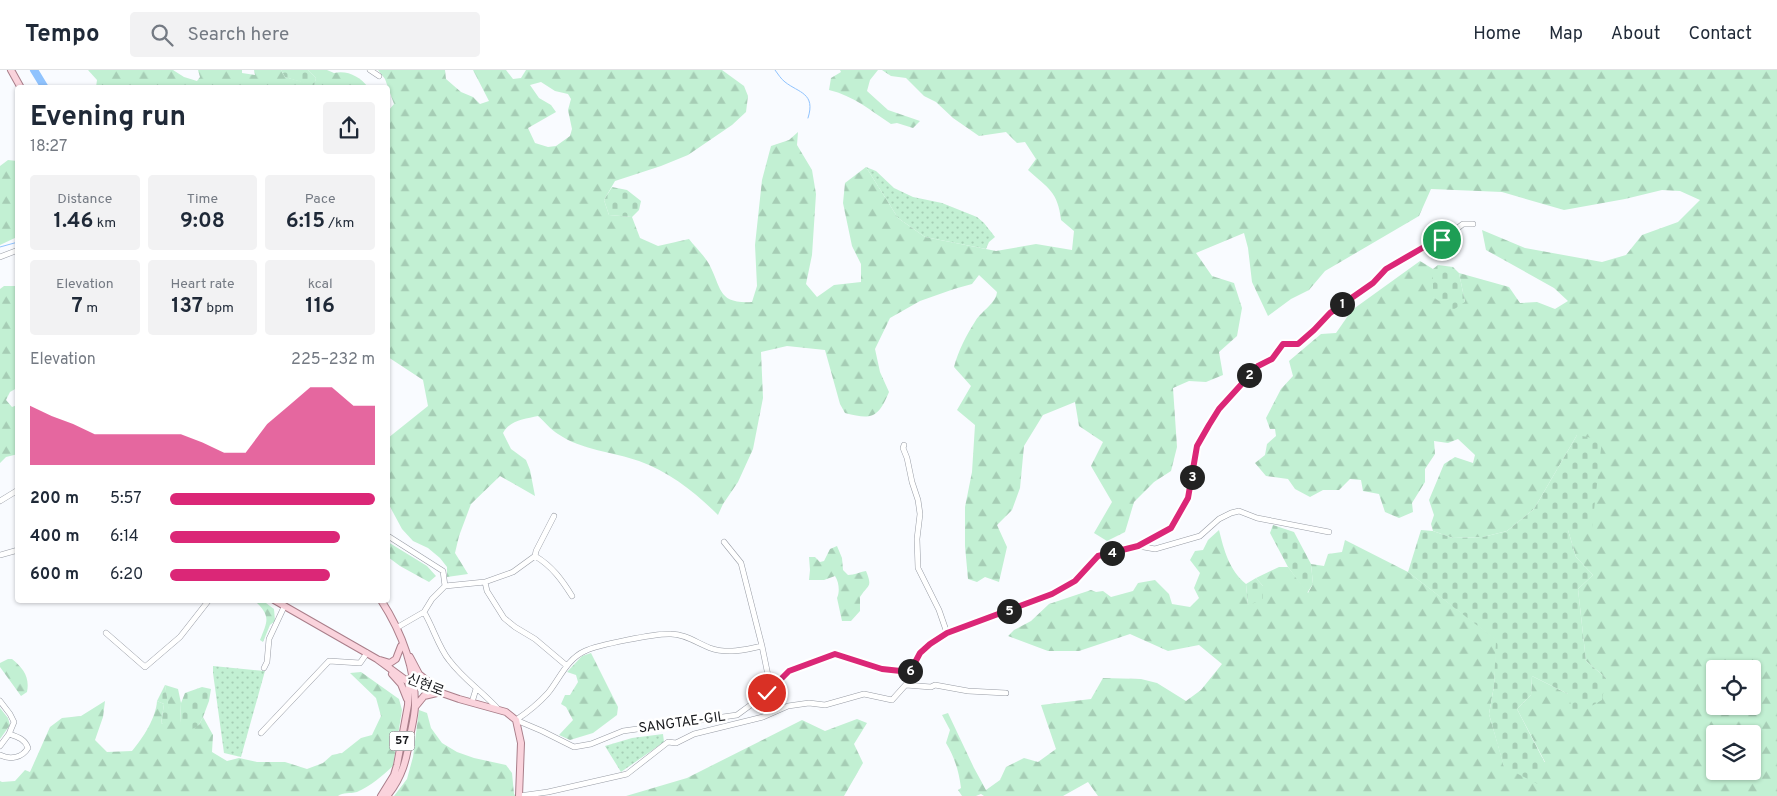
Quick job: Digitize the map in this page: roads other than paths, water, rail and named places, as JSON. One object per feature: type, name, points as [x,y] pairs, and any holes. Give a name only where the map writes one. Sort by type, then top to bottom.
[{"type":"main road","points":[[10,70],[18,85]]},
{"type":"main road","name":"신현로","points":[[278,603],[367,653],[411,682],[498,709],[506,712],[516,720]]},
{"type":"main road","points":[[381,603],[398,626],[403,644],[419,674],[428,683],[442,692]]},
{"type":"main road","name":"57","points":[[381,603],[403,644],[411,682],[412,706],[406,760],[399,778],[387,796]]},
{"type":"main road","points":[[377,659],[390,662],[396,659],[403,644]]},
{"type":"main road","points":[[377,659],[401,684],[412,706],[424,696],[442,692]]},
{"type":"main road","name":"57","points":[[380,796],[394,775],[412,706]]},
{"type":"main road","points":[[516,720],[521,743],[519,796]]},
{"type":"street","points":[[370,70],[379,76]]},
{"type":"street","points":[[519,796],[548,792],[627,774],[668,742],[676,743],[694,734],[762,717],[788,706],[809,703],[826,705],[864,694],[892,700],[910,680],[910,672],[920,653],[947,633],[1052,594],[1075,581],[1098,556],[1138,546],[1171,528],[1188,498],[1197,446],[1219,409],[1258,366],[1272,359],[1283,344],[1298,344],[1330,313],[1373,283],[1386,269],[1424,247],[1442,240],[1463,224],[1473,224]]},
{"type":"street","points":[[0,257],[15,251]]},
{"type":"street","points":[[904,445],[903,448],[918,500],[920,514],[917,539],[918,568],[935,600],[947,633]]},
{"type":"street","points":[[0,501],[15,492]]},
{"type":"street","points":[[1138,546],[1155,550],[1200,536],[1219,518],[1231,512],[1239,511],[1256,518],[1329,532]]},
{"type":"street","points":[[398,626],[424,612],[432,599],[445,586],[485,582],[513,572],[535,556],[554,516]]},
{"type":"street","points":[[390,537],[443,571],[445,586]]},
{"type":"street","points":[[724,542],[740,563],[762,646],[771,690]]},
{"type":"street","points":[[0,555],[15,551]]},
{"type":"street","points":[[535,556],[546,562],[562,580],[572,596]]},
{"type":"street","points":[[485,582],[487,590],[504,618],[535,639],[567,666]]},
{"type":"street","points":[[106,633],[145,667],[180,637],[207,603]]},
{"type":"street","points":[[264,668],[267,662],[269,639],[284,607]]},
{"type":"street","points":[[424,612],[448,659],[498,709]]},
{"type":"street","points":[[516,720],[538,703],[575,656],[587,649],[671,634],[688,638],[711,649],[733,651],[762,646]]},
{"type":"street","points":[[261,733],[329,661],[360,663],[367,653]]},
{"type":"street","name":"SANGTAE-GIL","points":[[516,720],[535,727],[574,747],[591,744],[623,731],[737,715],[771,690],[789,671],[835,654],[882,669],[910,672]]},
{"type":"street","points":[[906,685],[935,685],[968,691],[1006,693]]},
{"type":"street","points":[[472,702],[476,689]]},
{"type":"street","points":[[0,701],[14,722],[9,734],[0,746]]},
{"type":"street","points":[[743,711],[745,721]]},
{"type":"street","points":[[0,755],[11,758],[21,756],[28,748],[21,738],[9,734]]},
{"type":"waterway","points":[[34,70],[43,85]]},
{"type":"waterway","points":[[775,70],[784,81],[808,99],[810,103],[808,118]]},
{"type":"waterway","points":[[0,247],[15,243]]}]
